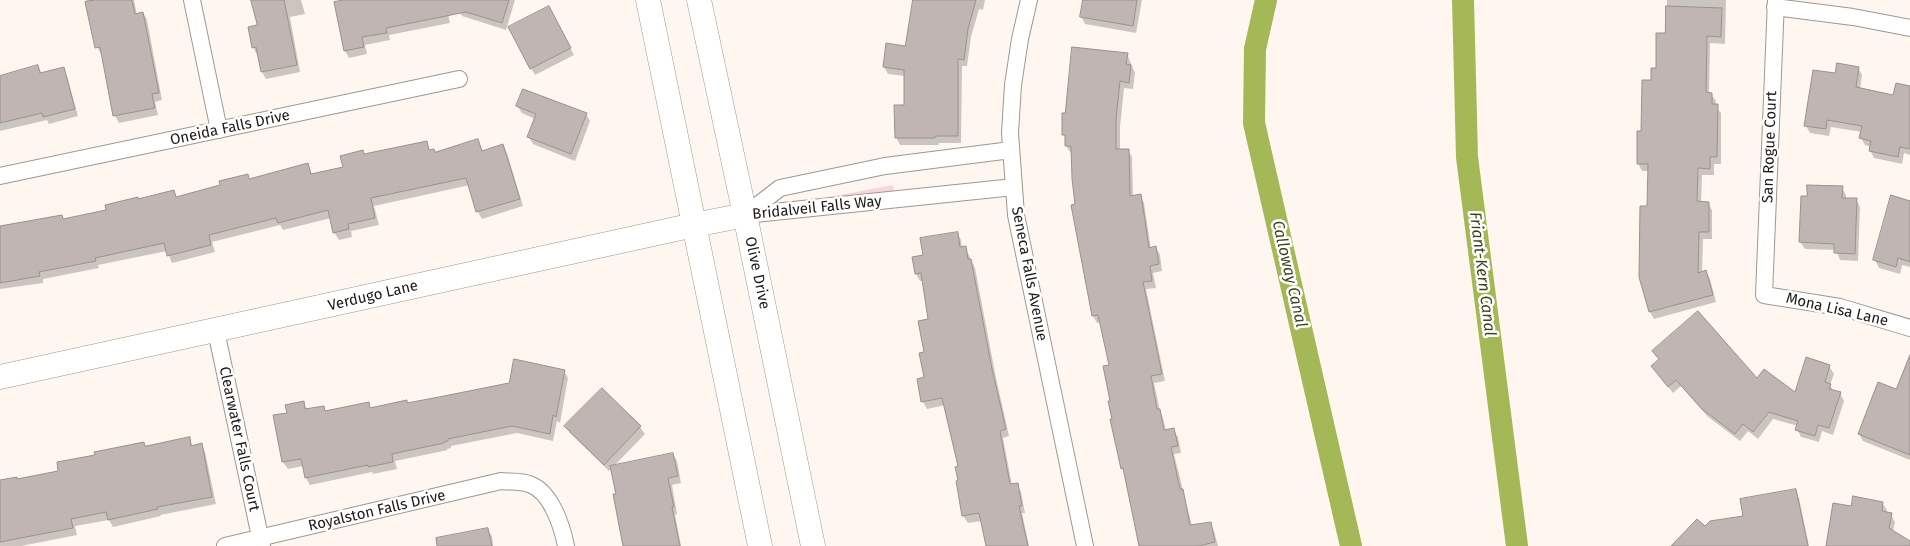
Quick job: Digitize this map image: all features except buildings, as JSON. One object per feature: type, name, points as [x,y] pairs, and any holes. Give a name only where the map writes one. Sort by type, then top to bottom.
[{"type":"main road","points":[[648,0],[760,546]]},
{"type":"main road","name":"Olive Drive","points":[[699,0],[812,546]]},
{"type":"main road","name":"Verdugo Lane","points":[[0,378],[694,225],[745,216]]},
{"type":"street","points":[[192,0],[219,130]]},
{"type":"street","name":"Seneca Falls Avenue","points":[[1029,0],[1020,39],[1013,85],[1010,133],[1016,215],[1085,546]]},
{"type":"street","points":[[1775,3],[1910,28]]},
{"type":"street","name":"San Rogue Court","points":[[1764,295],[1775,3]]},
{"type":"street","name":"Oneida Falls Drive","points":[[0,176],[459,79]]},
{"type":"street","name":"Bridalveil Falls Way","points":[[745,216],[780,188],[886,166],[1011,150]]},
{"type":"street","name":"Bridalveil Falls Way","points":[[745,216],[1014,187]]},
{"type":"street","name":"Mona Lisa Lane","points":[[1764,295],[1840,307],[1910,328]]},
{"type":"street","name":"Clearwater Falls Court","points":[[216,331],[261,542]]},
{"type":"street","name":"Royalston Falls Drive","points":[[225,546],[261,542],[501,481],[529,484],[543,494],[555,510],[566,546]]},
{"type":"shaded area","points":[[893,185],[894,191],[814,207],[813,200]]},
{"type":"waterway","name":"Calloway Canal","points":[[1266,0],[1255,49],[1254,123],[1351,546]]},
{"type":"waterway","name":"Friant-Kern Canal","points":[[1463,0],[1467,157],[1517,546]]}]
